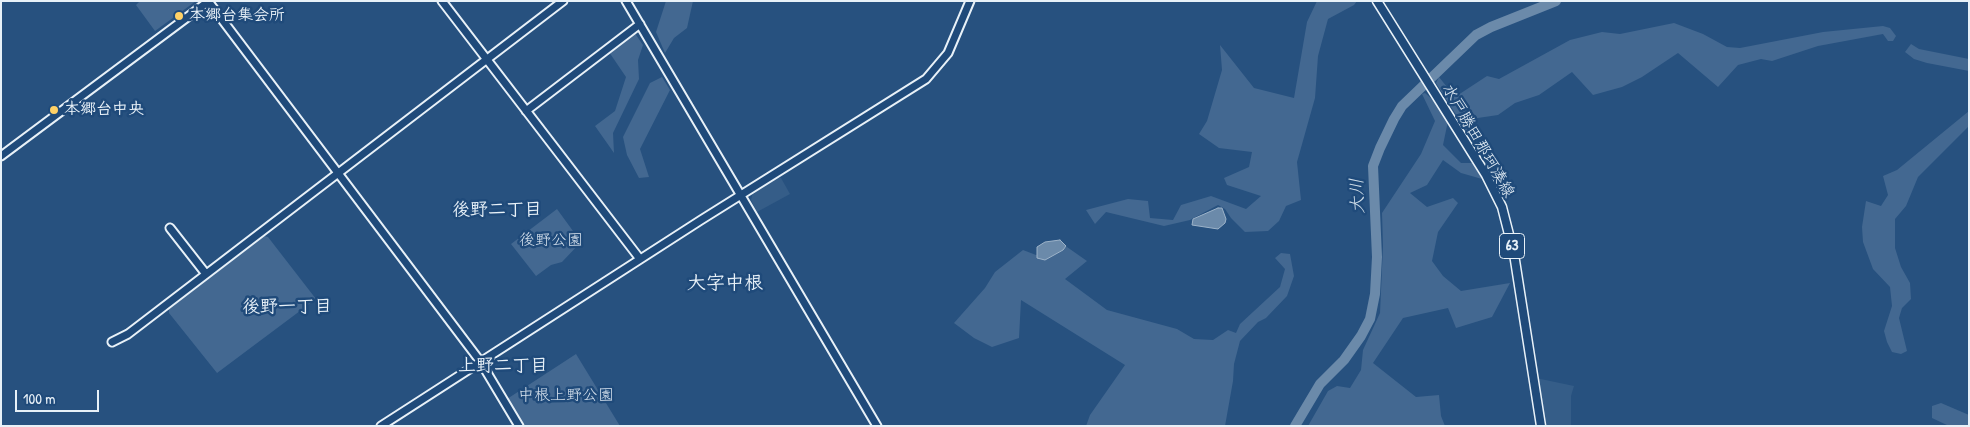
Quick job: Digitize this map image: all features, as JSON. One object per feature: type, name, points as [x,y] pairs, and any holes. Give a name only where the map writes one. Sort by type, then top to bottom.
[{"type":"main road","name":"水戸勝田那珂湊線","points":[[1377,1],[1486,175],[1505,216],[1516,267],[1541,426]]},
{"type":"street","points":[[1,156],[209,1],[480,361],[519,426]]},
{"type":"street","points":[[442,1],[640,259]]},
{"type":"street","points":[[112,342],[128,334],[563,1]]},
{"type":"street","points":[[626,1],[877,426]]},
{"type":"street","points":[[381,426],[740,195],[926,79],[948,53],[970,1]]},
{"type":"street","points":[[526,111],[640,24]]},
{"type":"street","points":[[170,228],[206,274]]},
{"type":"shaded area","points":[[777,177],[781,178],[790,194],[757,212],[751,200],[753,192]]},
{"type":"shaded area","points":[[1222,208],[1226,219],[1225,223],[1218,229],[1192,225],[1193,219]]},
{"type":"shaded area","points":[[1060,240],[1066,246],[1063,250],[1045,260],[1037,258],[1037,247],[1045,242]]},
{"type":"shaded area","points":[[1536,378],[1574,386],[1571,396],[1571,426],[1543,426]]},
{"type":"green space","points":[[140,1],[196,1],[155,31],[136,5]]},
{"type":"green space","points":[[666,1],[693,1],[687,28],[674,38],[665,53],[656,32]]},
{"type":"green space","points":[[1317,1],[1357,1],[1354,5],[1328,19],[1318,56],[1315,98],[1297,162],[1301,200],[1286,206],[1279,221],[1268,231],[1245,232],[1225,209],[1218,205],[1190,220],[1164,226],[1106,212],[1095,224],[1086,210],[1128,199],[1148,201],[1150,218],[1173,220],[1181,205],[1211,196],[1246,209],[1261,196],[1227,185],[1224,178],[1249,167],[1252,152],[1219,148],[1199,134],[1207,121],[1222,70],[1220,45],[1254,88],[1294,98],[1307,22]]},
{"type":"green space","points":[[1674,23],[1703,34],[1727,47],[1740,48],[1823,32],[1883,26],[1890,28],[1896,36],[1893,41],[1888,41],[1883,34],[1818,46],[1772,61],[1761,59],[1738,65],[1718,87],[1678,53],[1642,77],[1622,87],[1593,95],[1572,72],[1539,95],[1515,103],[1498,115],[1471,119],[1480,135],[1474,143],[1436,83],[1439,77],[1455,97],[1487,76],[1499,79],[1570,40],[1602,32],[1620,34]]},
{"type":"green space","points":[[634,32],[643,45],[638,60],[639,79],[613,133],[614,153],[595,126],[615,111],[626,77],[609,52]]},
{"type":"green space","points":[[1911,44],[1919,49],[1969,59],[1969,71],[1914,59],[1905,52]]},
{"type":"green space","points":[[662,77],[670,90],[640,149],[649,177],[639,178],[627,155],[623,137],[650,83]]},
{"type":"green space","points":[[1425,93],[1433,100],[1448,121],[1443,145],[1461,163],[1473,163],[1482,179],[1461,173],[1443,160],[1427,185],[1410,193],[1427,207],[1453,198],[1458,203],[1438,232],[1432,261],[1443,276],[1461,291],[1510,283],[1492,317],[1456,328],[1448,308],[1403,318],[1373,363],[1416,397],[1439,395],[1441,416],[1445,426],[1308,426],[1328,391],[1337,386],[1350,388],[1361,370],[1363,350],[1380,313],[1383,246],[1382,213],[1421,154],[1435,121],[1422,94]]},
{"type":"green space","points":[[1969,111],[1969,126],[1918,177],[1906,206],[1895,219],[1895,248],[1901,267],[1910,283],[1911,299],[1902,308],[1899,318],[1907,351],[1901,354],[1892,352],[1884,331],[1892,306],[1890,287],[1873,269],[1863,242],[1862,227],[1866,201],[1881,206],[1888,195],[1883,176],[1897,170]]},
{"type":"green space","name":"後野公園","points":[[557,209],[581,242],[562,262],[551,265],[536,276],[511,244]]},
{"type":"green space","points":[[264,236],[268,237],[316,299],[217,373],[169,313],[169,309]]},
{"type":"green space","points":[[1067,247],[1087,261],[1065,279],[1107,310],[1177,329],[1194,339],[1213,340],[1228,330],[1236,333],[1240,324],[1280,287],[1285,269],[1275,258],[1281,253],[1290,254],[1294,276],[1287,296],[1240,341],[1234,364],[1225,426],[1086,426],[1090,415],[1125,365],[1021,300],[1019,338],[992,347],[974,338],[954,323],[985,288],[995,272],[1023,250],[1036,255]]},
{"type":"green space","name":"中根上野公園","points":[[576,354],[620,426],[523,426],[507,399]]},
{"type":"green space","points":[[1941,403],[1969,415],[1969,426],[1949,426],[1932,418],[1932,406]]},
{"type":"waterway","name":"大川","points":[[1295,426],[1320,384],[1344,360],[1361,336],[1370,319],[1375,294],[1377,257],[1373,166],[1394,119],[1402,106],[1476,35],[1556,1]]},
{"type":"place","name":"本郷台集会所","points":[[179,16]]},
{"type":"place","name":"本郷台中央","points":[[54,110]]},
{"type":"district","name":"後野二丁目","points":[[497,210]]},
{"type":"district","name":"大字中根","points":[[725,284]]},
{"type":"district","name":"後野一丁目","points":[[287,307]]},
{"type":"district","name":"上野二丁目","points":[[503,366]]}]
